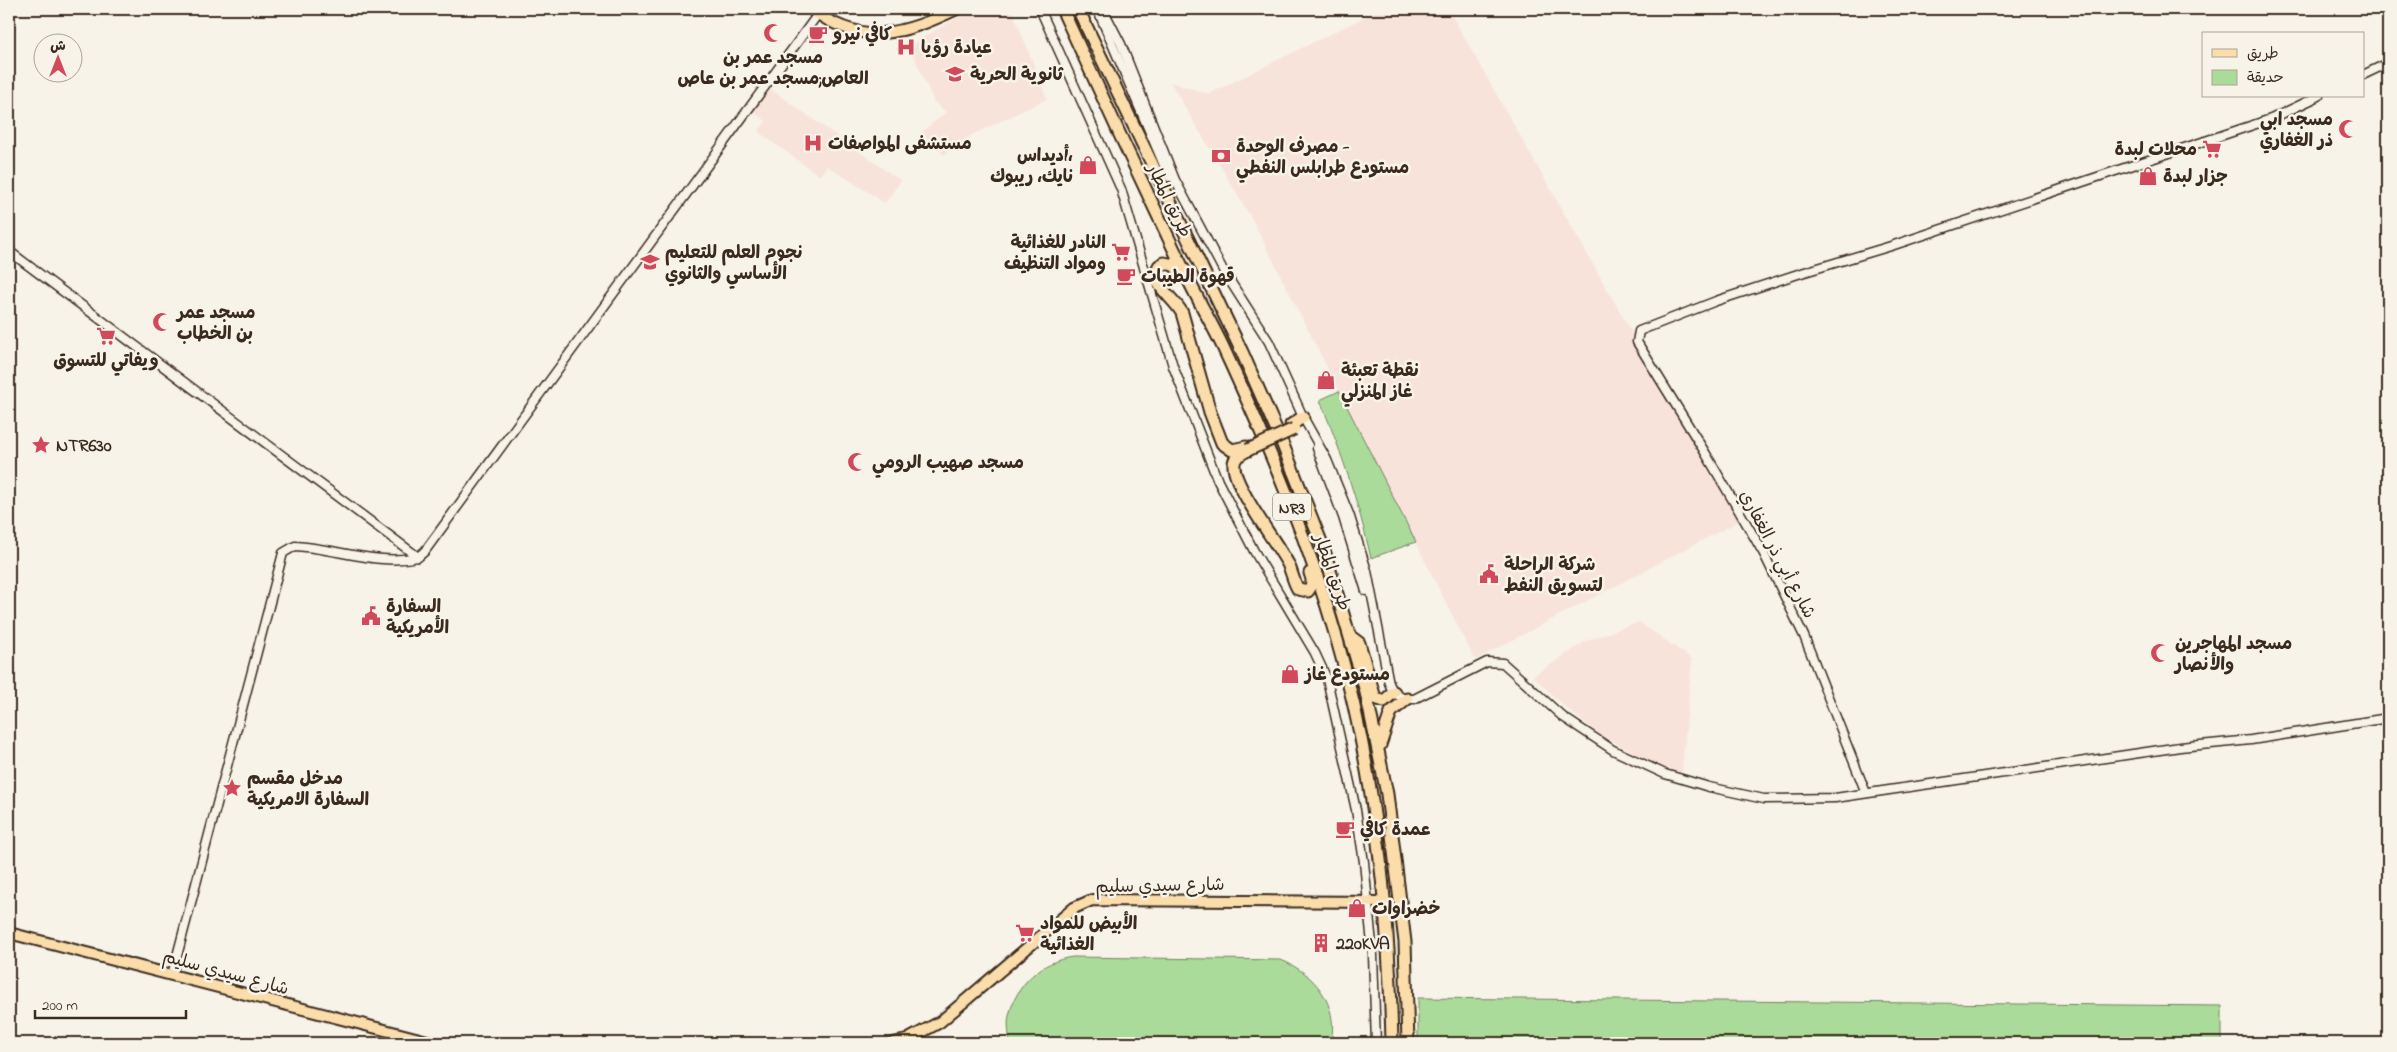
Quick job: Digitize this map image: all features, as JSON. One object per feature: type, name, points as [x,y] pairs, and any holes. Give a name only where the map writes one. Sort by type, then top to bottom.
[{"type":"highway","name":"طريق المطار","points":[[1062,9],[1114,124],[1190,283],[1222,345],[1285,490],[1305,542],[1329,615],[1355,707],[1372,799],[1386,902],[1392,1043]]},
{"type":"highway","name":"طريق المطار","points":[[1078,9],[1242,352],[1283,445],[1322,547],[1364,688],[1379,750],[1401,899],[1405,942],[1408,1043]]},
{"type":"highway","points":[[1190,283],[1174,265],[1164,263],[1156,271],[1156,288],[1177,303],[1182,313],[1210,412],[1222,443],[1232,450],[1247,448],[1292,427],[1308,426]]},
{"type":"highway","points":[[1247,448],[1235,459],[1234,468],[1236,474],[1268,534],[1287,563],[1298,589],[1308,591],[1313,583],[1312,578],[1285,490]]},
{"type":"highway","points":[[1348,635],[1359,643],[1375,698],[1384,701],[1394,692]]},
{"type":"highway","points":[[1379,750],[1391,712],[1407,699]]},
{"type":"main road","points":[[814,11],[847,30],[870,35],[885,34],[919,26],[957,9]]},
{"type":"main road","name":"شارع سيدي سليم","points":[[893,1043],[908,1040],[940,1022],[1074,908],[1092,900],[1386,902]]},
{"type":"main road","name":"شارع سيدي سليم","points":[[9,933],[435,1043]]},
{"type":"street","points":[[1040,9],[1121,189],[1156,288],[1184,397],[1218,481],[1254,551],[1315,652],[1327,679],[1356,810],[1368,902],[1375,977],[1376,1043]]},
{"type":"street","points":[[1097,9],[1125,71],[1147,131],[1171,182],[1221,271],[1269,342],[1282,366],[1283,373],[1308,426],[1343,517],[1377,628],[1389,683],[1394,692],[1407,699],[1423,695],[1487,662],[1503,663],[1563,717],[1594,739],[1665,774],[1709,788],[1764,798],[1810,800],[1866,794],[2180,747],[2251,740],[2388,718]]},
{"type":"street","points":[[1103,9],[1121,44],[1175,180],[1221,271]]},
{"type":"street","points":[[172,975],[283,553],[290,547],[299,546],[380,558],[405,559],[418,557],[429,545],[615,292],[814,11]]},
{"type":"street","points":[[2364,75],[2388,63]]},
{"type":"street","name":"شارع أبي ذر الغفاري","points":[[1866,794],[1804,636],[1764,554],[1706,454],[1637,342],[1638,333],[1716,302],[2208,141],[2271,119],[2315,98]]},
{"type":"street","points":[[9,250],[418,557]]},
{"type":"shaded area","points":[[972,9],[1012,9],[1047,99],[972,135],[944,155],[922,132],[946,112],[934,102],[909,46]]},
{"type":"shaded area","points":[[1381,9],[1448,9],[1739,521],[1475,660],[1253,221],[1170,82],[1209,94]]},
{"type":"shaded area","points":[[769,88],[901,181],[885,203],[827,166],[820,176],[758,132],[766,121],[752,111]]},
{"type":"shaded area","points":[[1639,622],[1692,659],[1682,773],[1651,762],[1599,734],[1565,707],[1533,676],[1588,640]]},
{"type":"green space","points":[[1339,391],[1416,542],[1371,558],[1349,478],[1320,400]]},
{"type":"green space","points":[[1073,957],[1281,960],[1305,974],[1322,992],[1331,1016],[1333,1029],[1331,1043],[1010,1043],[1009,1016],[1012,1004],[1024,984],[1050,963]]},
{"type":"green space","points":[[1418,998],[2222,1006],[2222,1043],[1418,1043]]},
{"type":"place","name":"مسجد عمر بن العاص;مسجد عمر بن عاص","points":[[773,33]]},
{"type":"place","name":"كافي نيرو","points":[[818,34]]},
{"type":"place","name":"عيادة رؤيا","points":[[906,47]]},
{"type":"place","name":"ثانوية الحرية","points":[[955,74]]},
{"type":"place","name":"مسجد ابي ذر الغفاري","points":[[2348,129]]},
{"type":"place","name":"مستشفى المواصفات","points":[[813,143]]},
{"type":"place","name":"محلات لبدة","points":[[2212,149]]},
{"type":"place","name":"مصرف الوحدة - مستودع طرابلس النفطي","points":[[1221,156]]},
{"type":"place","name":"أديداس، نايك، ريبوك","points":[[1088,165]]},
{"type":"place","name":"جزار لبدة","points":[[2148,176]]},
{"type":"place","name":"النادر للغذائية ومواد التنظيف","points":[[1121,252]]},
{"type":"place","name":"نجوم العلم للتعليم الأساسي والثانوي","points":[[650,262]]},
{"type":"place","name":"قهوة الطيبات","points":[[1126,276]]},
{"type":"place","name":"مسجد عمر بن الخطاب","points":[[162,322]]},
{"type":"place","name":"ويفاتي للتسوق","points":[[106,336]]},
{"type":"place","name":"نقطة تعبئة غاز المنزلي","points":[[1326,380]]},
{"type":"place","name":"NTR630","points":[[41,445]]},
{"type":"place","name":"مسجد صهيب الرومي","points":[[857,462]]},
{"type":"place","name":"شركة الراحلة لتسويق النفط","points":[[1489,574]]},
{"type":"place","name":"السفارة الأمريكية","points":[[371,616]]},
{"type":"place","name":"مسجد المهاجرين والأنصار","points":[[2160,653]]},
{"type":"place","name":"مستودع غاز","points":[[1290,674]]},
{"type":"place","name":"مدخل مقسم السفارة الامريكية","points":[[232,788]]},
{"type":"place","name":"عمدة كافي","points":[[1345,829]]},
{"type":"place","name":"خضراوات","points":[[1357,908]]},
{"type":"place","name":"الأبيض للمواد الغذائية","points":[[1025,933]]},
{"type":"place","name":"220KVA","points":[[1321,943]]}]
